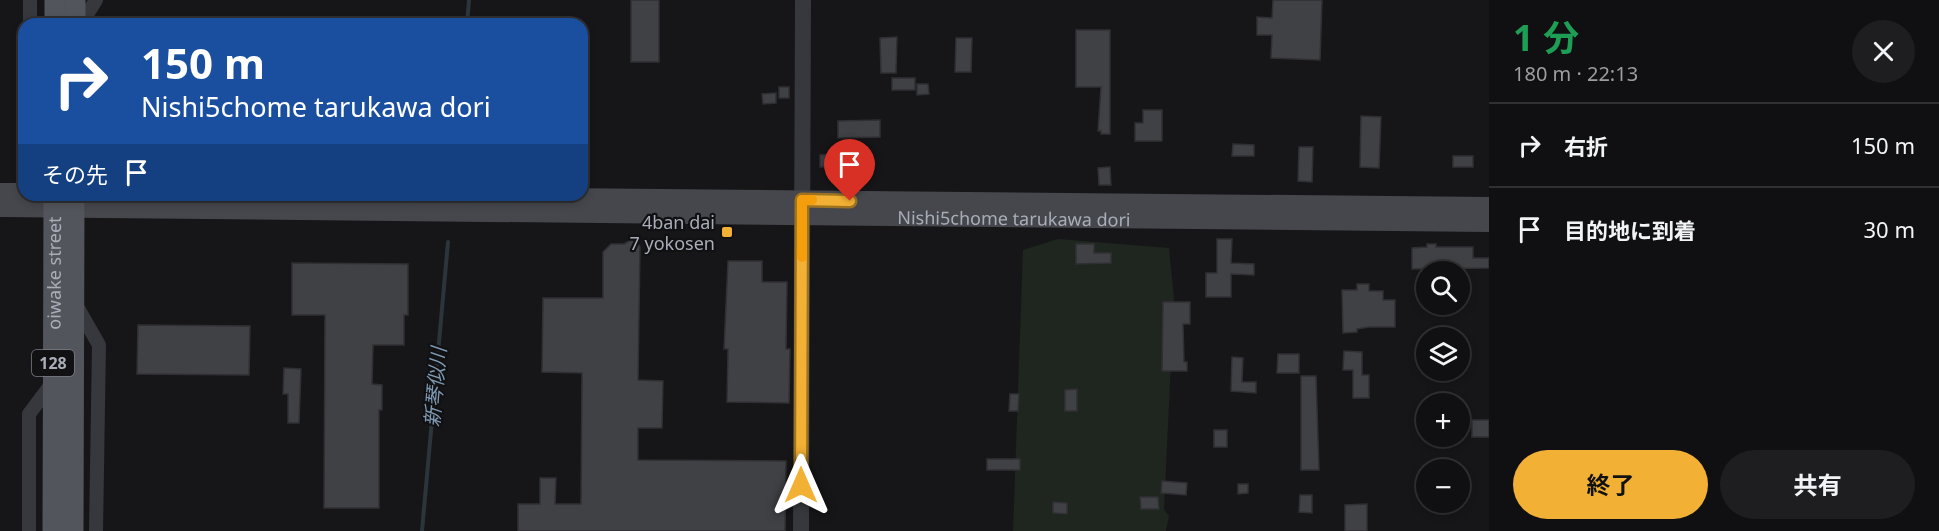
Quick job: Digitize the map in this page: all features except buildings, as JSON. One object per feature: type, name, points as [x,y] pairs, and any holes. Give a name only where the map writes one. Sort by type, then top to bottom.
[{"type":"main road","points":[[55,0],[55,18]]},
{"type":"main road","points":[[75,0],[75,18]]},
{"type":"main road","points":[[0,192],[18,192]]},
{"type":"main road","name":"Nishi5chome tarukawa dori","points":[[0,207],[53,201],[802,209],[1489,223]]},
{"type":"main road","name":"oiwake street","points":[[52,531],[53,201]]},
{"type":"main road","name":"Nishi5chome tarukawa dori","points":[[551,201],[802,209],[1489,206]]},
{"type":"main road","name":"128","points":[[73,531],[74,202]]},
{"type":"street","points":[[30,0],[30,18]]},
{"type":"street","points":[[85,18],[96,0]]},
{"type":"street","points":[[801,531],[803,0]]},
{"type":"street","points":[[74,302],[99,345],[96,531]]},
{"type":"street","points":[[28,531],[29,414],[53,382]]},
{"type":"shaded area","points":[[1058,239],[1169,248],[1174,299],[1164,509],[1169,516],[1166,531],[1013,531],[1023,250]]},
{"type":"waterway","name":"新琴似川","points":[[468,18],[469,0]]},
{"type":"waterway","name":"新琴似川","points":[[422,531],[448,242]]},
{"type":"slow traffic","points":[[802,257],[802,200],[812,200]]},
{"type":"place","name":"4ban dai 7 yokosen","points":[[727,232]]},
{"type":"route","points":[[801,485],[802,200],[850,201]]}]
